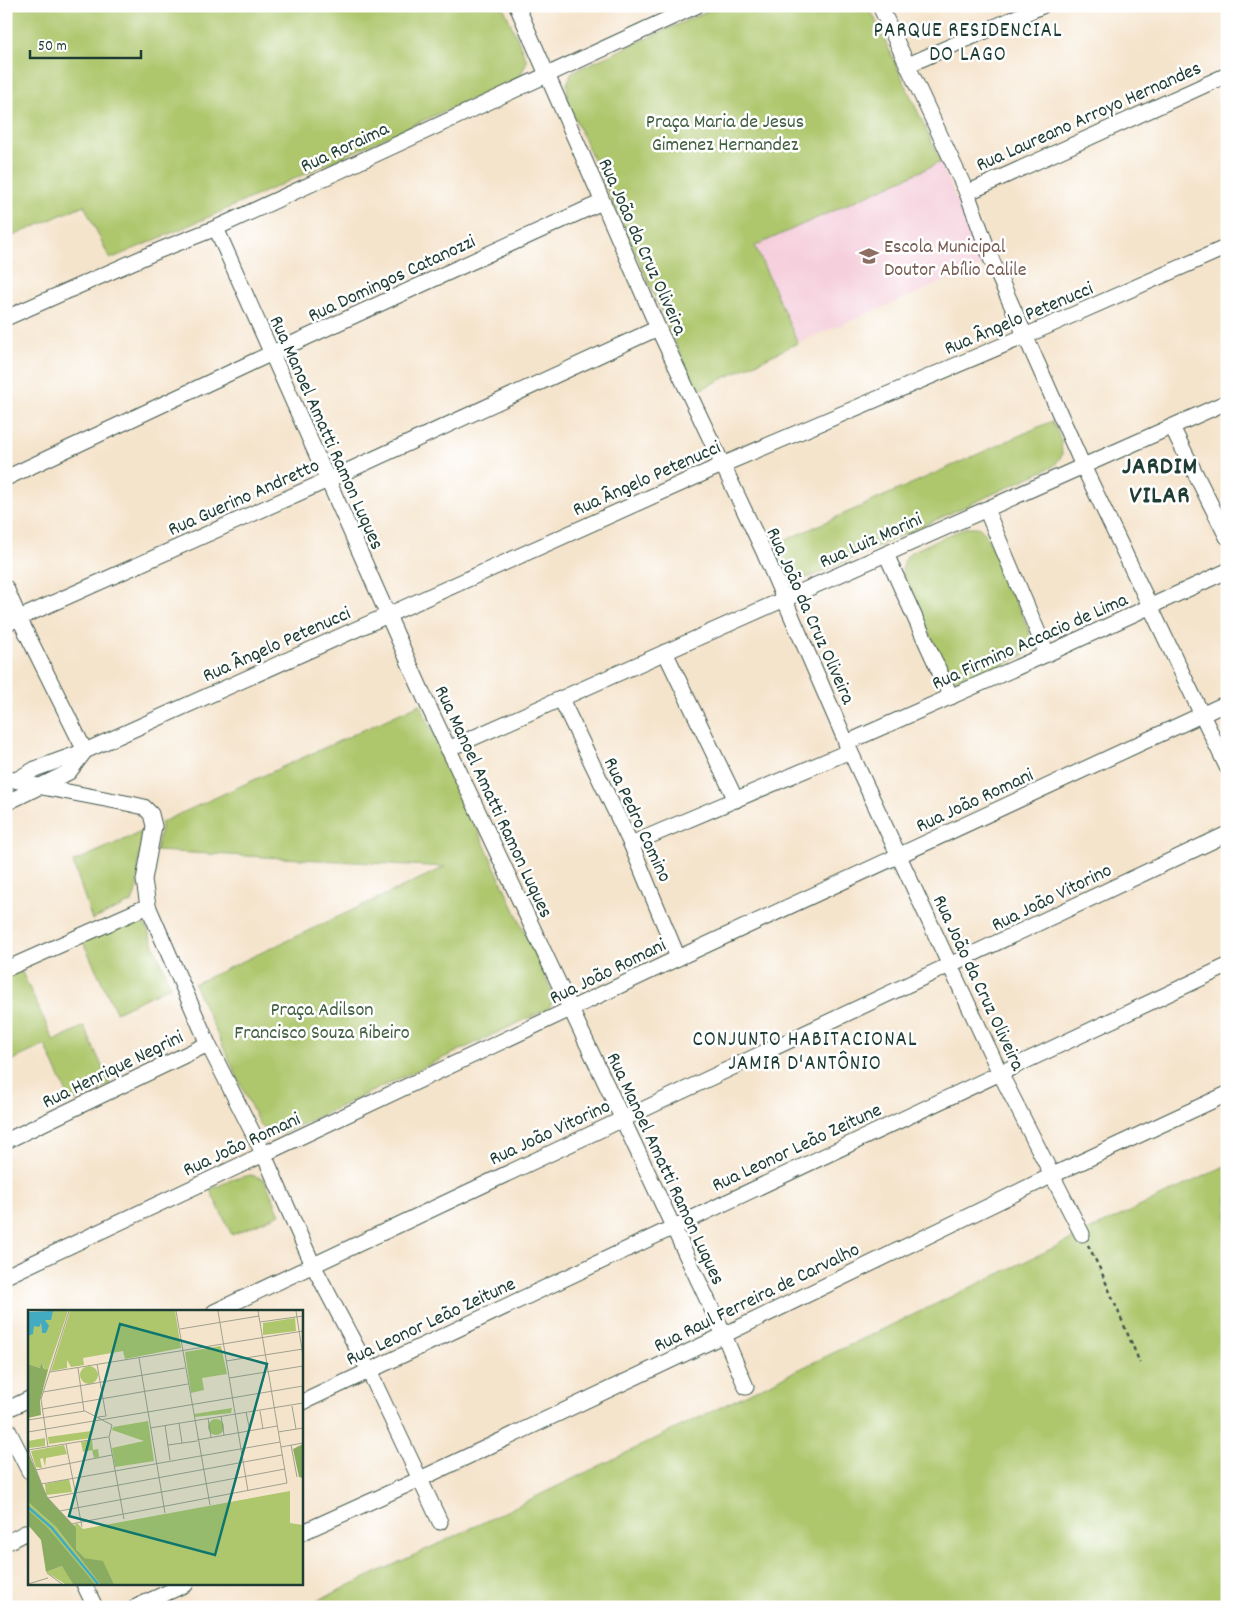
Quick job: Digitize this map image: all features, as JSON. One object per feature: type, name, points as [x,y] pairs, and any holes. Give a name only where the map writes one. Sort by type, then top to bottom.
[{"type":"street","name":"Rua João da Cruz Oliveira","points":[[516,6],[658,328],[784,599],[848,747],[952,966],[1000,1073],[1082,1234]]},
{"type":"street","name":"Rua Roraima","points":[[6,318],[160,250],[216,228],[696,6]]},
{"type":"street","points":[[880,6],[967,192],[992,261],[1083,466],[1227,767]]},
{"type":"street","points":[[908,65],[1042,6]]},
{"type":"street","name":"Rua Laureano Arroyo Hernandes","points":[[967,192],[1227,75]]},
{"type":"street","name":"Rua Domingos Catanozzi","points":[[6,478],[270,354],[602,202]]},
{"type":"street","name":"Rua Manoel Amatti Ramon Luques","points":[[216,228],[270,354],[448,749],[724,1335],[746,1387]]},
{"type":"street","name":"Rua Ângelo Petenucci","points":[[11,779],[68,756],[85,752],[722,465],[1025,336],[1227,247]]},
{"type":"street","name":"Rua Guerino Andretto","points":[[13,621],[328,480],[658,328]]},
{"type":"street","name":"Rua Luiz Morini","points":[[448,749],[1227,402]]},
{"type":"street","points":[[1172,427],[1227,537]]},
{"type":"street","points":[[986,509],[1047,654]]},
{"type":"street","points":[[886,554],[951,697]]},
{"type":"street","name":"Rua Firmino Accacio de Lima","points":[[631,844],[736,800],[951,697],[1227,571]]},
{"type":"street","points":[[6,588],[13,621],[85,752]]},
{"type":"street","points":[[665,652],[736,800]]},
{"type":"street","name":"Rua Pedro Comino","points":[[561,699],[631,844],[678,958]]},
{"type":"street","name":"Rua João Romani","points":[[6,1276],[678,958],[1227,703]]},
{"type":"street","name":"Rua Ângelo Petenucci","points":[[6,803],[70,772],[85,752]]},
{"type":"street","points":[[11,779],[42,787],[131,804],[144,808],[151,814],[154,826],[144,880],[148,906],[208,1044],[264,1154],[313,1265],[369,1371],[440,1522]]},
{"type":"street","name":"Rua João Vitorino","points":[[218,1310],[622,1119],[952,966],[1227,834]]},
{"type":"street","points":[[6,970],[148,906]]},
{"type":"street","name":"Rua Leonor Leão Zeitune","points":[[302,1402],[1227,966]]},
{"type":"street","name":"Rua Henrique Negrini","points":[[6,1141],[208,1044]]},
{"type":"street","name":"Rua Raul Ferreira de Carvalho","points":[[302,1533],[420,1479],[724,1335],[1053,1174],[1227,1094]]},
{"type":"street","points":[[6,1410],[28,1399]]},
{"type":"street","points":[[6,1426],[28,1469]]},
{"type":"street","points":[[6,1542],[28,1531]]},
{"type":"street","points":[[85,1586],[95,1607]]},
{"type":"street","points":[[136,1607],[182,1586]]},
{"type":"path","points":[[1082,1234],[1101,1271],[1140,1363]]},
{"type":"shaded area","name":"Escola Municipal Doutor Abílio Calile","points":[[941,162],[983,265],[798,343],[755,246]]},
{"type":"green space","points":[[6,6],[503,6],[527,61],[520,77],[211,216],[110,259],[84,205],[6,239]]},
{"type":"green space","name":"Praça Maria de Jesus Gimenez Hernandez","points":[[719,6],[869,6],[941,162],[755,246],[798,343],[697,391],[568,103],[567,84],[572,72]]},
{"type":"green space","points":[[1052,421],[1061,440],[1062,455],[1054,466],[813,576],[796,581],[782,574],[770,547]]},
{"type":"green space","points":[[967,527],[978,527],[985,533],[1030,633],[1031,645],[1025,655],[967,680],[956,680],[945,668],[902,573],[904,561],[911,552]]},
{"type":"green space","name":"Praça Adilson Francisco Souza Ribeiro","points":[[420,704],[553,994],[553,1002],[548,1009],[283,1133],[260,1126],[194,984],[445,867],[156,851],[162,822]]},
{"type":"green space","points":[[146,830],[139,859],[137,889],[132,902],[92,920],[73,862]]},
{"type":"green space","points":[[131,921],[139,921],[146,926],[171,986],[116,1012],[83,942]]},
{"type":"green space","points":[[21,970],[54,1041],[84,1026],[110,1084],[71,1102],[45,1045],[6,1063],[6,977]]},
{"type":"green space","points":[[1227,1165],[1227,1607],[303,1607],[455,1536]]},
{"type":"green space","points":[[251,1175],[264,1179],[280,1214],[232,1235],[210,1190],[233,1179]]},
{"type":"place","name":"Escola Municipal Doutor Abílio Calile","points":[[869,256]]},
{"type":"district","name":"PARQUE RESIDENCIAL DO LAGO","points":[[968,41]]},
{"type":"district","name":"JARDIM VILAR","points":[[1160,478]]},
{"type":"district","name":"CONJUNTO HABITACIONAL JAMIR D'ANTÔNIO","points":[[805,1050]]}]
